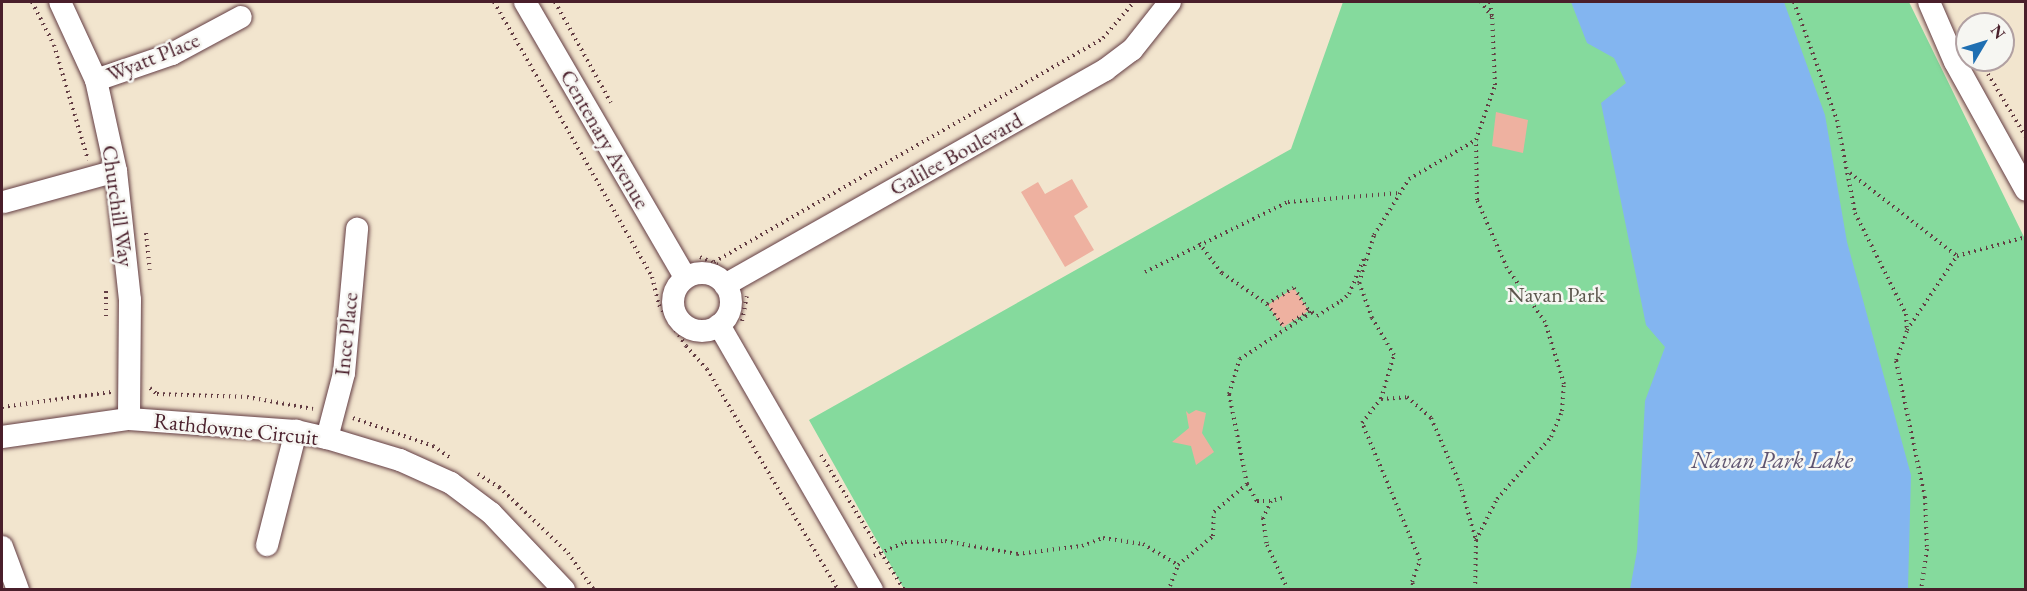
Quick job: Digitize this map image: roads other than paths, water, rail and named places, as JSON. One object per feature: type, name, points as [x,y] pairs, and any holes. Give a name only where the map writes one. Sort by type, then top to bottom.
[{"type":"street","name":"Churchill Way","points":[[60,2],[96,80],[116,171],[140,390],[129,419]]},
{"type":"street","name":"Centenary Avenue","points":[[525,2],[685,277]]},
{"type":"street","name":"Galilee Boulevard","points":[[725,285],[1105,70],[1132,50],[1170,2]]},
{"type":"street","points":[[1929,2],[1955,62],[2025,190]]},
{"type":"street","name":"Wyatt Place","points":[[96,80],[172,54],[241,17]]},
{"type":"street","points":[[4,202],[116,171]]},
{"type":"street","name":"Ince Place","points":[[327,438],[344,373],[357,229]]},
{"type":"street","points":[[711,274],[725,285],[730,301],[719,325],[702,331],[678,319],[674,310],[674,292],[685,277],[711,274]]},
{"type":"street","points":[[719,325],[872,590]]},
{"type":"street","name":"Rathdowne Circuit","points":[[2,436],[129,419],[296,431],[327,438],[400,460],[452,483],[491,513],[564,590]]},
{"type":"street","points":[[267,545],[296,431]]},
{"type":"street","points":[[2,548],[18,590]]},
{"type":"water","name":"Navan Park Lake","points":[[1571,2],[1784,2],[1825,115],[1847,242],[1911,475],[1908,589],[1630,589],[1637,551],[1645,401],[1665,347],[1646,325],[1601,103],[1626,83],[1614,58],[1587,43]]},
{"type":"park label","name":"Navan Park","points":[[1556,295]]}]
